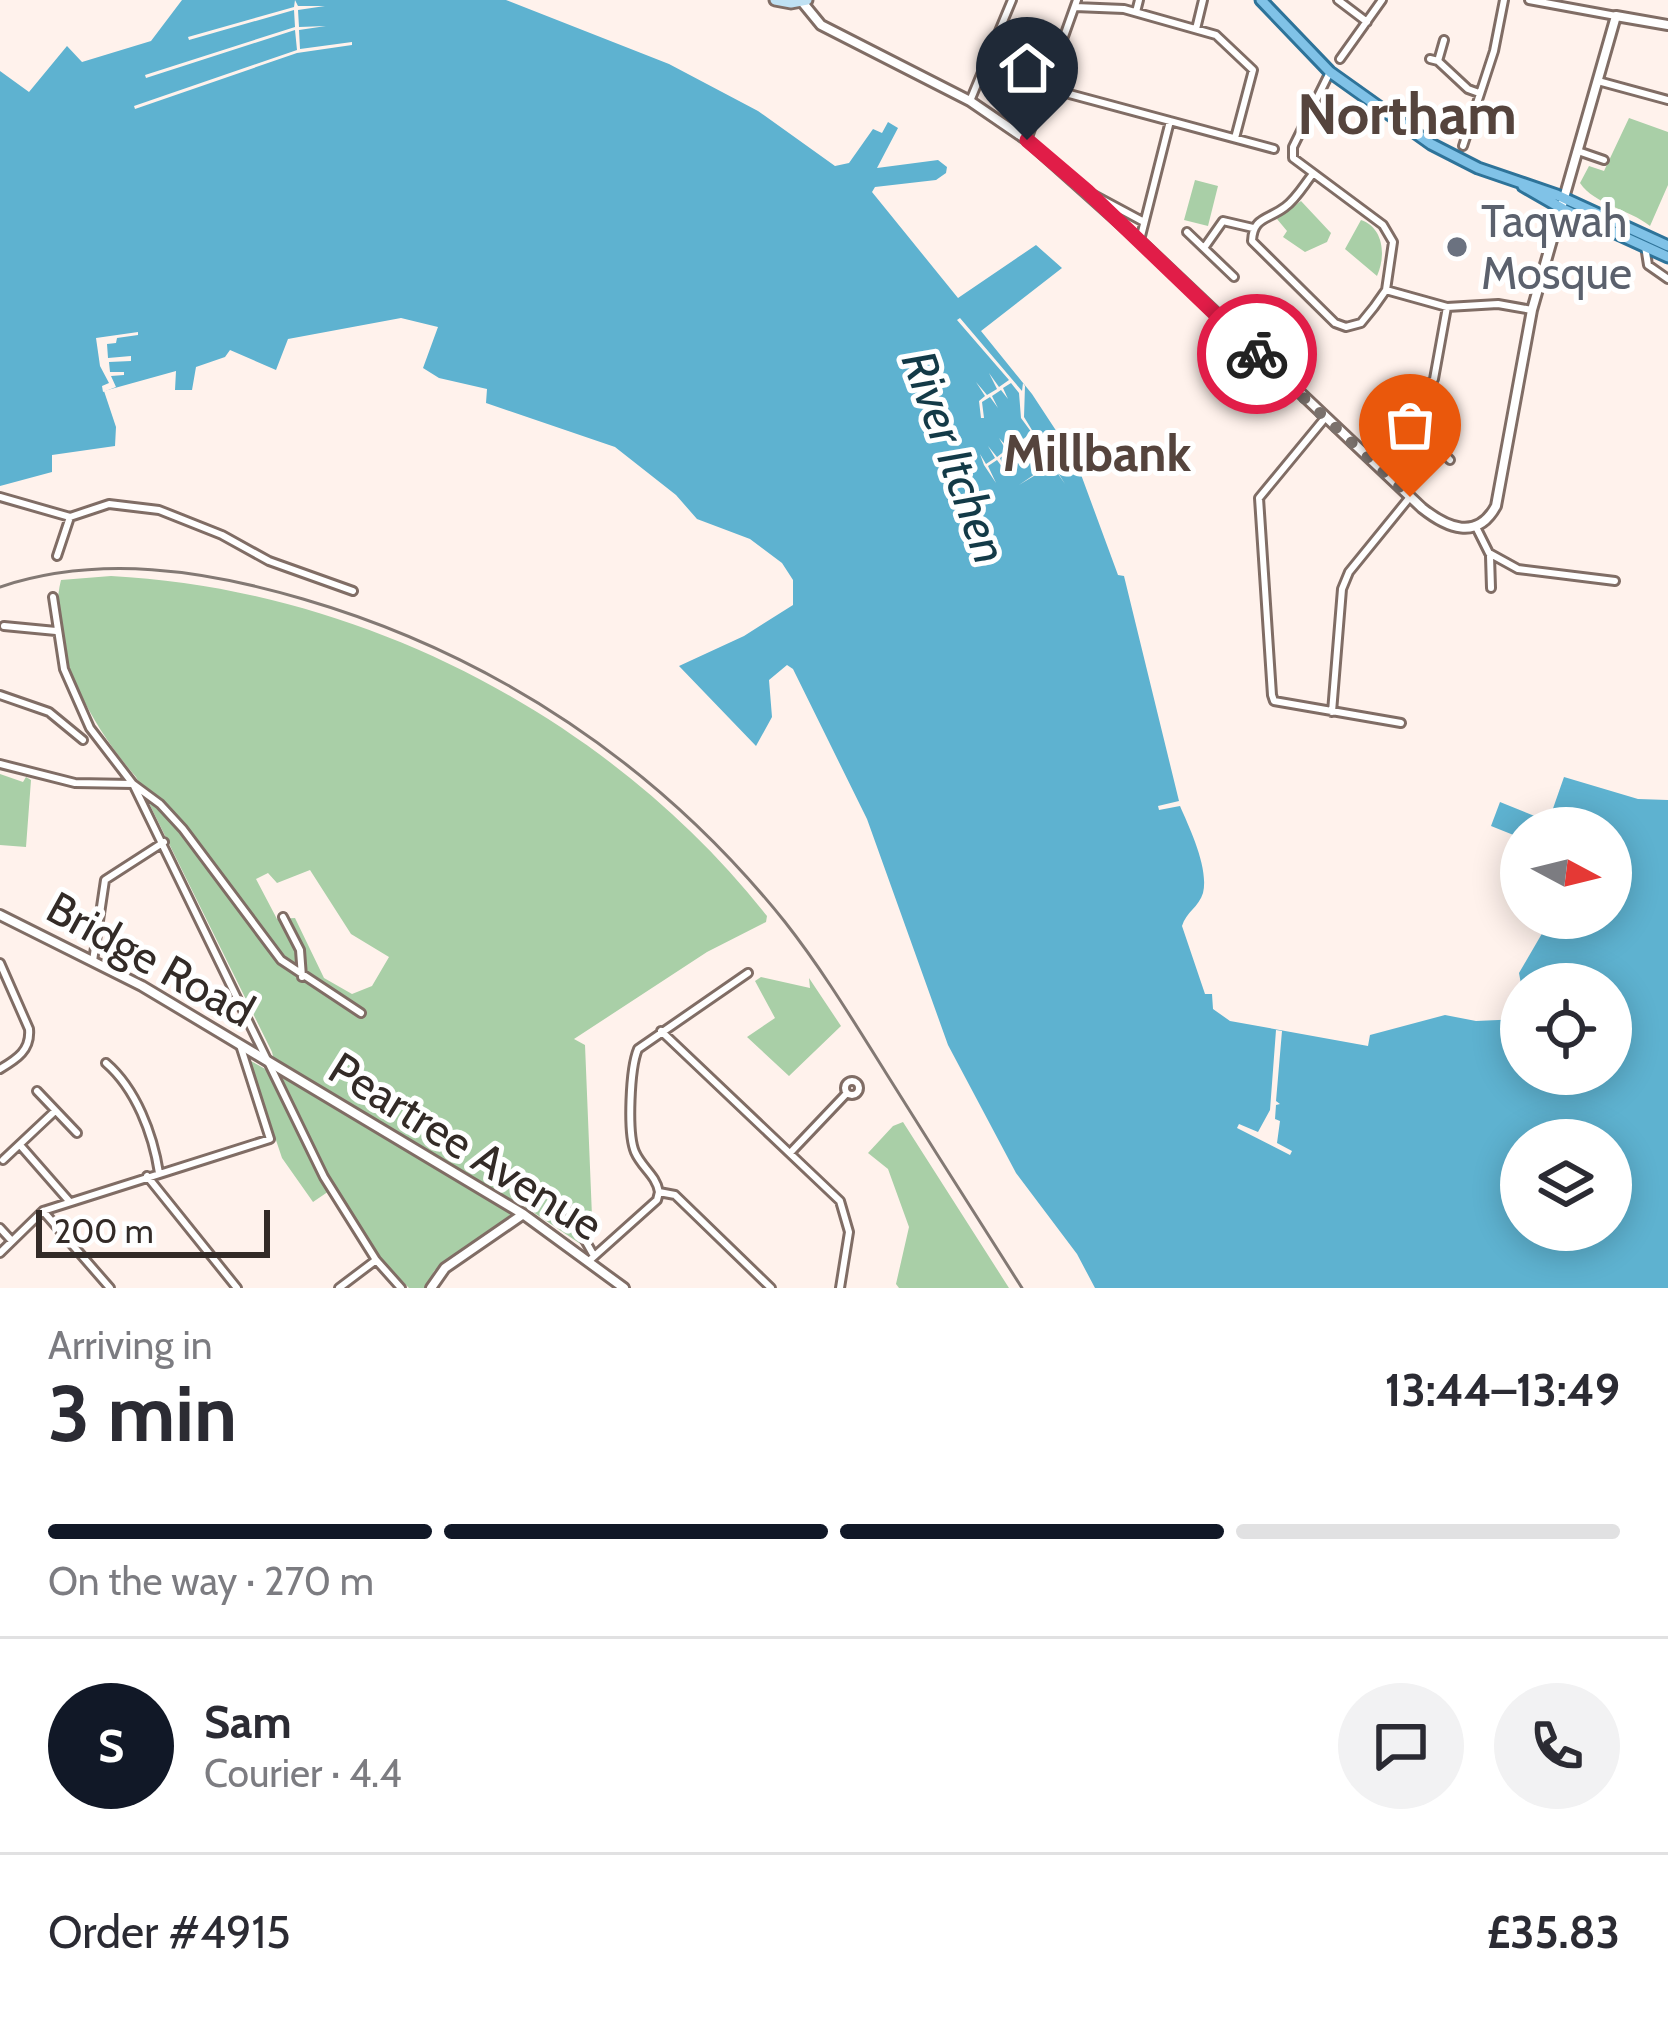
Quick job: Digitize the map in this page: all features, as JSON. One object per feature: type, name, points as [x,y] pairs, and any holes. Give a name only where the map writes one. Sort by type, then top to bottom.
[{"type":"main road","points":[[776,0],[805,2]]},
{"type":"main road","points":[[1261,0],[1330,72],[1431,144],[1646,241],[1668,257]]},
{"type":"main road","points":[[1646,241],[1668,246]]},
{"type":"street","points":[[970,101],[1012,0]]},
{"type":"street","points":[[1136,13],[1139,0]]},
{"type":"street","points":[[1196,29],[1203,0]]},
{"type":"street","points":[[1338,0],[1367,22]]},
{"type":"street","points":[[1340,59],[1382,0]]},
{"type":"street","points":[[1463,146],[1504,0]]},
{"type":"street","points":[[1528,0],[1668,25]]},
{"type":"street","points":[[805,2],[821,26],[970,101],[1027,140],[1087,191],[1410,497],[1450,528],[1476,527],[1496,506],[1532,310],[1616,16]]},
{"type":"street","points":[[1027,140],[1076,3],[1136,13],[1221,38],[1253,70],[1235,138]]},
{"type":"street","points":[[1444,40],[1434,60],[1479,93]]},
{"type":"street","points":[[1252,228],[1256,249],[1335,323],[1346,327],[1361,323],[1386,290],[1393,254],[1391,234],[1295,162],[1294,147],[1330,72]]},
{"type":"street","points":[[1598,81],[1668,100]]},
{"type":"street","points":[[1047,88],[1274,149]]},
{"type":"street","points":[[1140,241],[1170,121]]},
{"type":"street","points":[[1578,151],[1604,160]]},
{"type":"street","points":[[1252,228],[1288,205],[1312,175]]},
{"type":"street","points":[[1087,191],[1144,222]]},
{"type":"street","points":[[1204,248],[1223,220],[1252,228]]},
{"type":"street","points":[[1187,232],[1234,278]]},
{"type":"street","points":[[1646,241],[1648,265],[1668,279]]},
{"type":"street","points":[[1386,290],[1447,307],[1508,305],[1532,310]]},
{"type":"street","points":[[1398,421],[1438,371],[1447,307]]},
{"type":"street","points":[[1405,414],[1450,460]]},
{"type":"street","points":[[1325,418],[1259,498],[1274,701],[1401,723]]},
{"type":"street","points":[[0,497],[70,517],[109,504],[159,510],[223,535],[269,561],[353,591]]},
{"type":"street","points":[[1332,712],[1342,589],[1349,572],[1410,497]]},
{"type":"street","points":[[57,556],[70,517]]},
{"type":"street","points":[[1476,527],[1489,553],[1491,588]]},
{"type":"street","points":[[1489,553],[1519,569],[1615,581]]},
{"type":"street","points":[[53,596],[56,631],[74,696],[90,728],[133,784],[164,842],[337,1198],[376,1260],[401,1288]]},
{"type":"street","points":[[4,626],[56,631]]},
{"type":"street","points":[[0,695],[49,712],[83,740]]},
{"type":"street","points":[[0,764],[75,783],[133,784],[160,804],[266,942],[302,977],[361,1012]]},
{"type":"street","points":[[147,812],[160,804]]},
{"type":"street","points":[[93,961],[105,880],[164,842]]},
{"type":"street","name":"Bridge Road","points":[[0,915],[93,961],[269,1063]]},
{"type":"street","points":[[284,917],[300,950],[302,977]]},
{"type":"street","points":[[0,963],[30,1040],[18,1058],[0,1069]]},
{"type":"street","points":[[564,1203],[592,1258],[657,1200],[657,1179],[633,1146],[632,1073],[638,1048],[748,973]]},
{"type":"street","points":[[661,1031],[840,1201],[849,1232],[840,1288]]},
{"type":"street","points":[[0,1253],[43,1211],[270,1139],[240,1045]]},
{"type":"street","points":[[106,1063],[116,1066],[151,1134],[159,1173]]},
{"type":"street","name":"Peartree Avenue","points":[[269,1063],[523,1214],[592,1258],[624,1288]]},
{"type":"street","points":[[38,1091],[76,1133]]},
{"type":"street","points":[[790,1153],[847,1093]]},
{"type":"street","points":[[3,1160],[56,1111]]},
{"type":"street","points":[[20,1145],[69,1201]]},
{"type":"street","points":[[147,1176],[237,1288]]},
{"type":"street","points":[[659,1192],[675,1195],[771,1288]]},
{"type":"street","points":[[43,1211],[110,1288]]},
{"type":"street","points":[[431,1288],[445,1268],[523,1214]]},
{"type":"street","points":[[0,1228],[11,1240]]},
{"type":"street","points":[[342,1287],[376,1260]]},
{"type":"green space","points":[[1629,118],[1668,132],[1668,185],[1650,226],[1594,197],[1580,183],[1589,166],[1604,171]]},
{"type":"green space","points":[[1195,180],[1218,186],[1208,226],[1184,220]]},
{"type":"green space","points":[[1301,201],[1331,233],[1327,242],[1305,252],[1283,237],[1287,231],[1277,219]]},
{"type":"green space","points":[[1361,220],[1374,229],[1381,243],[1377,276],[1345,249]]},
{"type":"green space","points":[[111,576],[205,586],[297,607],[388,637],[475,677],[557,725],[634,781],[704,845],[767,916],[766,922],[707,952],[574,1039],[585,1045],[593,1241],[582,1245],[524,1206],[434,1271],[427,1288],[409,1288],[381,1259],[335,1187],[313,1202],[282,1158],[249,1060],[278,1076],[272,1052],[136,777],[90,711],[66,659],[58,605],[61,580]],"holes":[[[310,870],[351,934],[389,957],[372,986],[352,994],[324,978],[295,918],[277,919],[256,879],[268,873],[277,883]]]},
{"type":"green space","points":[[0,774],[31,780],[26,847],[0,845]]},
{"type":"green space","points":[[761,977],[810,988],[809,978],[841,1026],[789,1076],[747,1037],[775,1018],[755,981]]},
{"type":"green space","points":[[903,1122],[1009,1288],[899,1288],[896,1284],[909,1227],[888,1169],[868,1153],[893,1126]]},
{"type":"water","name":"River Itchen","points":[[182,0],[506,0],[669,64],[758,111],[835,166],[849,163],[873,129],[882,133],[888,122],[898,128],[877,168],[938,160],[947,167],[946,173],[936,180],[875,187],[872,192],[958,298],[1036,245],[1062,268],[981,331],[1032,394],[1076,461],[1118,575],[1124,576],[1179,801],[1158,806],[1159,810],[1180,806],[1201,861],[1203,893],[1182,926],[1205,994],[1212,994],[1213,1009],[1230,1021],[1368,1046],[1370,1035],[1445,1015],[1500,1020],[1500,1095],[1632,1095],[1632,963],[1525,963],[1539,939],[1632,939],[1632,807],[1554,807],[1564,777],[1638,799],[1668,800],[1668,1288],[1095,1288],[1077,1254],[1016,1173],[948,1045],[867,819],[793,669],[787,665],[769,680],[772,717],[756,746],[679,666],[744,636],[793,605],[793,580],[782,563],[750,539],[697,519],[676,495],[615,447],[486,403],[487,389],[439,378],[423,368],[438,327],[401,318],[288,339],[276,370],[230,350],[225,357],[196,367],[192,390],[175,390],[176,371],[104,391],[116,427],[115,446],[52,455],[52,472],[0,486],[0,71],[29,92],[67,46],[82,62],[151,41]]},
{"type":"water","points":[[1500,802],[1512,807],[1500,807],[1500,830],[1491,826]]},
{"type":"pier","points":[[295,0],[298,6],[325,6],[298,10],[299,27],[326,26],[299,30],[300,49],[352,45],[297,53],[135,109],[297,50],[295,30],[145,75],[295,27],[294,10],[188,37],[294,7]]},
{"type":"pier","points":[[957,320],[1022,391],[1023,383],[1025,386],[1024,417],[1065,484],[1052,465],[1019,485],[1051,463],[1043,451],[1027,459],[1042,449],[1033,436],[1026,441],[1028,449],[1023,442],[1012,450],[1016,461],[1010,451],[1000,458],[1005,471],[997,460],[988,466],[996,483],[984,465],[980,454],[986,464],[995,458],[988,446],[997,457],[1006,450],[999,438],[1009,449],[1018,442],[1011,431],[1020,441],[1032,433],[1021,418],[1019,393],[1011,383],[1003,388],[1008,399],[1001,390],[992,396],[998,408],[990,397],[982,402],[981,418],[979,401],[985,396],[976,382],[987,395],[997,389],[989,373],[999,387],[1009,380]]},
{"type":"pier","points":[[138,332],[107,344],[108,358],[131,356],[131,361],[109,362],[110,372],[124,375],[111,376],[116,387],[103,392],[102,386],[109,383],[100,366],[96,338]]},
{"type":"pier","points":[[1276,1030],[1282,1031],[1277,1143],[1292,1151],[1290,1155],[1237,1128],[1239,1124],[1258,1132],[1270,1110]]},
{"type":"railway","points":[[0,587],[37,577],[114,569],[190,574],[266,589],[374,623],[442,651],[569,723],[684,814],[785,922],[1022,1288]]},
{"type":"way so far","points":[[1257,354],[1410,497]]},
{"type":"place","name":"Taqwah Mosque","points":[[1457,247]]},
{"type":"district","name":"Northam","points":[[1407,113]]},
{"type":"district","name":"Millbank","points":[[1097,453]]},
{"type":"route","points":[[1027,140],[1257,354]]}]
